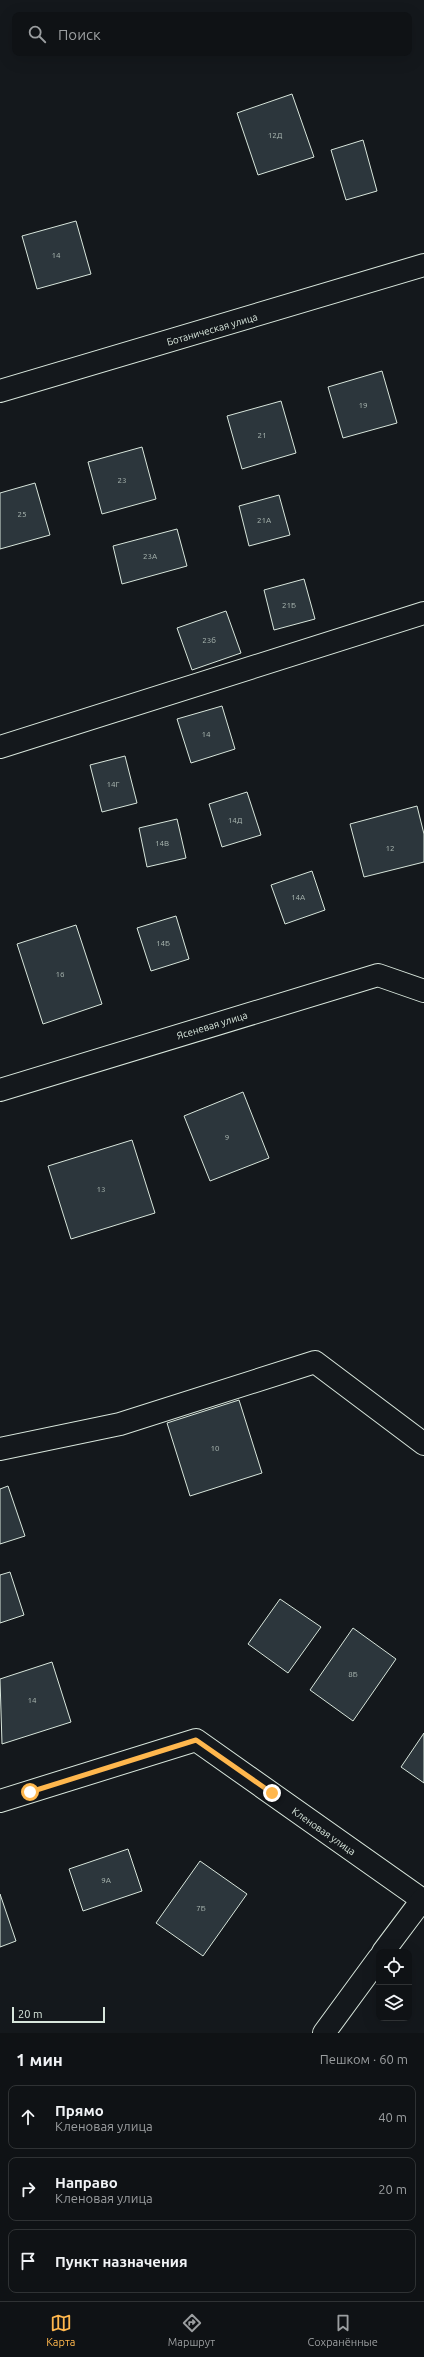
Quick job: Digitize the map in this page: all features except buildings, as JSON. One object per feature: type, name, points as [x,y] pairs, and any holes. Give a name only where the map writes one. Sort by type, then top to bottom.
[{"type":"street","name":"Ботаническая улица","points":[[0,391],[424,265]]},
{"type":"street","points":[[0,747],[424,613]]},
{"type":"street","name":"Ясеневая улица","points":[[0,1090],[378,975],[424,990]]},
{"type":"street","points":[[0,1449],[120,1424],[315,1362],[424,1444]]},
{"type":"street","name":"Кленовая улица","points":[[0,1801],[196,1740],[423,1901]]},
{"type":"street","points":[[386,1949],[423,1901]]},
{"type":"street","points":[[324,2033],[376,1962]]},
{"type":"route","points":[[30,1792],[196,1740],[272,1793]]}]
